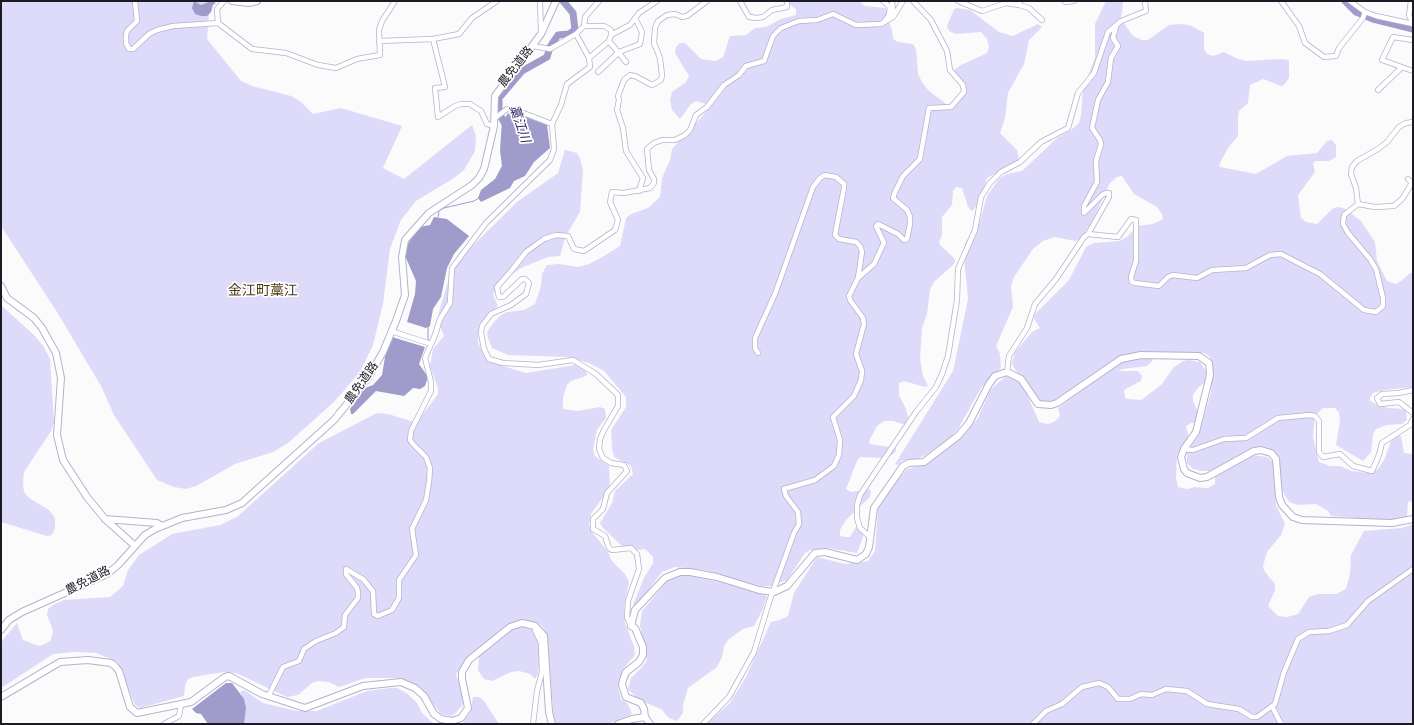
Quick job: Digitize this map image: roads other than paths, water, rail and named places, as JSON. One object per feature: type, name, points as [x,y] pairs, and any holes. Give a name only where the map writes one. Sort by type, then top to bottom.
[{"type":"street","points":[[135,1],[137,20],[127,31],[126,35],[126,43],[129,49],[133,49],[149,34],[157,30],[173,26],[218,23],[252,49],[286,53],[325,67],[336,68],[357,59],[380,55],[379,41],[382,21],[394,1]]},
{"type":"street","points":[[218,23],[217,9],[224,1]]},
{"type":"street","points":[[232,1],[249,3],[257,1]]},
{"type":"street","points":[[379,41],[433,39],[460,34],[472,18],[496,1]]},
{"type":"street","points":[[540,1],[541,34]]},
{"type":"street","name":"農免道路","points":[[1,630],[9,620],[22,612],[107,574],[118,565],[134,545],[145,535],[162,526],[182,518],[226,510],[242,503],[334,420],[368,378],[391,332],[405,295],[402,257],[405,240],[428,213],[467,188],[479,178],[484,170],[494,126],[498,116],[495,96],[541,34],[556,1]]},
{"type":"street","points":[[592,1],[595,6]]},
{"type":"street","points":[[533,46],[549,49],[576,34],[584,26],[585,17],[599,1]]},
{"type":"street","points":[[611,34],[630,25],[639,13],[658,1]]},
{"type":"street","points":[[639,191],[643,178],[626,151],[623,128],[617,110],[620,91],[624,80],[630,75],[652,85],[661,80],[661,64],[654,43],[655,28],[658,21],[667,15],[676,14],[682,17],[687,16],[707,1]]},
{"type":"street","points":[[740,1],[749,17],[757,18],[763,17],[772,10],[787,7],[787,1]]},
{"type":"street","points":[[882,1],[890,7],[889,15]]},
{"type":"street","points":[[884,22],[893,10],[892,1]]},
{"type":"street","points":[[650,724],[644,717],[644,709],[641,703],[626,697],[622,685],[626,672],[639,662],[643,655],[643,647],[635,628],[631,626],[627,617],[628,601],[639,570],[637,554],[631,548],[612,550],[608,548],[607,538],[593,529],[593,519],[603,509],[607,493],[627,471],[624,465],[611,463],[603,458],[599,449],[600,438],[618,406],[618,395],[596,374],[573,360],[538,365],[494,361],[487,355],[481,333],[482,326],[491,314],[511,305],[526,294],[529,283],[525,279],[522,279],[503,297],[499,297],[496,293],[496,287],[526,252],[544,239],[556,234],[568,236],[574,249],[587,250],[615,230],[618,226],[618,220],[610,202],[612,192],[624,193],[639,191],[650,188],[654,184],[654,179],[649,170],[647,149],[654,143],[662,140],[675,140],[685,135],[696,115],[707,107],[724,85],[739,76],[746,66],[764,61],[773,36],[781,28],[799,21],[821,19],[833,14],[838,14],[856,25],[864,26],[884,22],[893,17],[903,1]]},
{"type":"street","points":[[858,278],[874,264],[884,243],[876,226],[878,224],[898,234],[904,240],[907,239],[910,217],[907,210],[893,198],[895,192],[903,176],[920,159],[929,108],[951,107],[964,92],[963,85],[950,70],[946,51],[931,20],[913,1]]},
{"type":"street","points":[[958,1],[972,6],[978,11],[1006,3],[1020,3],[1029,8],[1042,20]]},
{"type":"street","points":[[1065,2],[1074,1]]},
{"type":"street","points":[[870,537],[860,528],[857,518],[857,505],[860,495],[916,412],[936,387],[942,374],[948,356],[957,300],[958,269],[975,230],[981,197],[990,183],[1001,172],[1020,162],[1040,142],[1068,128],[1078,93],[1094,73],[1108,32],[1116,25],[1146,11],[1146,1]]},
{"type":"street","points":[[1281,1],[1299,26],[1305,43],[1324,57],[1336,56],[1339,48],[1363,18],[1365,12]]},
{"type":"street","points":[[1350,1],[1365,12],[1376,16],[1413,24],[1411,15],[1411,1]]},
{"type":"street","points":[[598,72],[619,52],[640,44],[642,32],[635,18]]},
{"type":"street","points":[[1007,372],[1009,356],[1027,328],[1034,304],[1056,279],[1084,237],[1088,234],[1109,196],[1109,193],[1106,192],[1084,213],[1084,206],[1097,182],[1096,161],[1101,144],[1092,128],[1098,100],[1108,82],[1111,58],[1118,46],[1113,38],[1116,25]]},
{"type":"street","points":[[584,26],[604,26],[610,30],[611,34],[609,41],[589,58]]},
{"type":"street","points":[[269,695],[283,667],[299,661],[304,649],[316,641],[336,633],[344,627],[345,615],[358,598],[357,588],[346,574],[346,569],[366,582],[374,594],[373,611],[378,616],[392,610],[399,598],[399,580],[416,555],[412,529],[428,493],[430,468],[423,453],[410,440],[413,425],[430,391],[430,382],[425,358],[440,319],[450,303],[450,274],[455,262],[495,213],[550,160],[554,149],[552,124],[561,105],[566,84],[590,67],[589,58],[576,34]]},
{"type":"street","points":[[1413,40],[1393,37],[1388,44],[1382,60],[1413,71]]},
{"type":"street","points":[[433,39],[445,87],[435,88],[438,117],[455,106],[460,104],[470,104],[480,111],[487,124],[494,126]]},
{"type":"street","points":[[609,41],[626,62]]},
{"type":"street","points":[[1378,90],[1397,74],[1401,68]]},
{"type":"street","points":[[498,116],[507,109],[513,109],[552,124]]},
{"type":"street","points":[[1358,204],[1356,188],[1351,174],[1352,167],[1357,160],[1378,149],[1399,127],[1406,123],[1413,122]]},
{"type":"street","points":[[703,724],[725,702],[754,652],[794,533],[799,524],[798,512],[786,496],[784,489],[816,480],[834,466],[839,455],[840,440],[833,417],[854,396],[861,380],[861,367],[856,354],[864,324],[863,318],[850,300],[849,296],[858,278],[861,262],[860,246],[851,240],[839,239],[835,235],[844,197],[844,184],[836,177],[825,175],[820,178],[813,187],[775,294],[755,338],[755,348],[758,353]]},
{"type":"street","points":[[1088,234],[1118,237],[1127,222],[1131,219],[1136,220],[1136,261],[1131,277],[1132,282],[1159,286],[1168,276],[1173,275],[1197,278],[1212,270],[1246,268],[1270,255],[1281,254],[1328,279],[1364,310],[1376,312],[1382,306],[1383,298],[1376,269],[1370,259],[1348,233],[1343,224],[1344,215],[1358,204],[1375,207],[1394,206],[1402,199],[1412,183],[1408,179]]},
{"type":"street","points":[[1,286],[7,298],[34,318],[42,328],[56,353],[62,378],[57,430],[59,446],[69,471],[87,497],[105,518],[134,545]]},
{"type":"street","points":[[391,332],[431,344]]},
{"type":"street","points":[[631,626],[635,610],[665,578],[680,572],[717,577],[759,590],[774,592],[787,586],[815,553],[825,552],[857,560],[866,554],[869,547],[874,508],[903,466],[909,463],[924,462],[958,436],[969,423],[989,384],[995,376],[1007,372],[1021,379],[1038,404],[1051,405],[1057,403],[1121,359],[1141,355],[1199,356],[1209,363],[1211,367],[1210,375],[1196,432],[1184,449],[1181,457],[1184,469],[1193,476],[1200,478],[1215,474],[1254,451],[1261,450],[1271,453],[1276,459],[1278,466],[1279,497],[1282,505],[1292,517],[1302,520],[1392,523],[1413,518]]},
{"type":"street","points":[[1413,390],[1382,394],[1377,398],[1380,404],[1398,402],[1413,413]]},
{"type":"street","points":[[1184,449],[1193,450],[1224,440],[1246,438],[1278,418],[1310,415],[1315,416],[1319,421],[1319,452],[1323,457],[1340,454],[1353,466],[1372,470],[1379,455],[1382,443],[1410,425],[1413,420]]},
{"type":"street","points":[[105,518],[157,523],[162,526]]},
{"type":"street","points":[[1033,724],[1046,711],[1062,704],[1082,687],[1099,683],[1108,687],[1118,699],[1130,699],[1141,694],[1152,695],[1166,689],[1188,691],[1206,704],[1239,709],[1252,717],[1257,717],[1273,708],[1284,672],[1298,639],[1309,632],[1329,631],[1347,625],[1368,601],[1413,569]]},
{"type":"street","points":[[1,696],[60,662],[88,660],[111,663],[115,666],[119,671],[130,707],[137,713],[181,705],[195,700],[225,677],[229,676],[256,692],[305,708],[363,686],[401,682],[415,688],[424,696],[434,714],[442,719],[456,720],[465,714],[468,708],[462,672],[469,660],[516,624],[528,623],[541,631],[546,641],[548,700],[552,724]]},
{"type":"street","points":[[533,724],[537,691],[542,672],[541,643],[535,626]]},
{"type":"street","points":[[164,724],[179,716],[181,705]]},
{"type":"street","points":[[1273,708],[1281,724]]},
{"type":"street","points":[[618,724],[644,717]]},
{"type":"water","points":[[194,1],[201,5],[211,1],[216,3],[213,5],[211,12],[207,16],[201,16],[195,14],[192,8]]},
{"type":"water","points":[[510,111],[547,125],[550,148],[534,162],[525,176],[514,181],[510,188],[481,202],[478,198],[481,190],[495,179],[502,166],[500,150],[502,121]]},
{"type":"water","points":[[434,217],[447,219],[469,236],[454,254],[447,268],[441,297],[433,309],[430,326],[426,328],[407,322],[415,294],[416,281],[406,258],[406,247],[419,227],[430,225]]},
{"type":"water","points":[[392,337],[425,347],[419,364],[428,377],[425,386],[420,389],[413,388],[404,396],[376,391],[353,414],[351,414],[350,409],[365,388],[373,385],[382,375],[386,351]]},
{"type":"water","points":[[226,683],[232,683],[244,699],[246,708],[244,724],[208,724],[201,714],[196,713],[192,709]]},
{"type":"waterway","name":"藁江川","points":[[506,126],[499,113],[499,98],[522,71],[547,57],[550,47],[558,35],[569,34],[575,30],[573,13],[563,1]]},
{"type":"waterway","points":[[1345,1],[1356,12],[1373,19],[1413,29]]},
{"type":"waterway","points":[[438,217],[439,211],[444,208],[474,201],[479,198]]},
{"type":"waterway","points":[[428,326],[428,341]]},
{"type":"district","name":"金江町藁江","points":[[263,291]]}]
